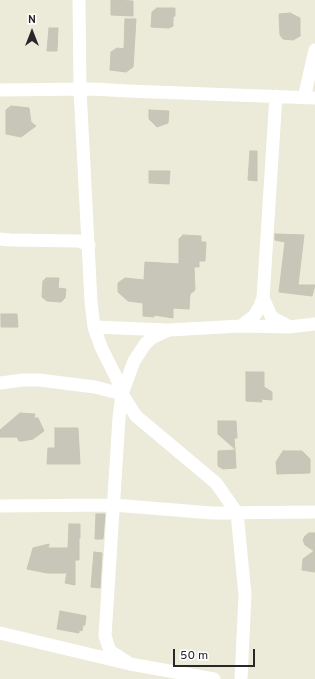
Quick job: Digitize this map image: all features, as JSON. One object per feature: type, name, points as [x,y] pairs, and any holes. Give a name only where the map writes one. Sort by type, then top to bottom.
[{"type":"street","points":[[80,0],[80,89],[91,302],[94,327],[101,347],[117,379],[122,394],[136,416],[216,484],[237,513],[245,595],[241,679]]},
{"type":"street","points":[[0,90],[80,89],[309,98],[315,50]]},
{"type":"street","points":[[241,326],[254,316],[264,298],[276,96]]},
{"type":"street","points":[[0,239],[78,241],[89,245]]},
{"type":"street","points":[[264,298],[271,316],[275,320],[289,327]]},
{"type":"street","points":[[94,327],[169,330],[241,326],[289,327],[315,324]]},
{"type":"street","points":[[130,664],[110,651],[105,636],[122,394],[134,361],[146,343],[153,337],[169,330]]},
{"type":"street","points":[[0,382],[39,380],[95,387],[122,394]]},
{"type":"street","points":[[0,506],[113,505],[212,513],[315,512]]},
{"type":"street","points":[[0,633],[130,664],[214,679]]},
{"type":"building","points":[[111,0],[133,1],[133,16],[111,15]]},
{"type":"building","points":[[157,8],[175,8],[173,26],[169,28],[151,27],[152,12]]},
{"type":"building","points":[[290,13],[300,18],[300,36],[293,40],[283,39],[280,35],[279,14]]},
{"type":"building","points":[[125,19],[136,19],[133,67],[126,72],[110,70],[111,52],[117,48],[124,49]]},
{"type":"building","points":[[49,28],[58,28],[57,51],[47,51]]},
{"type":"building","points":[[11,106],[29,108],[31,122],[36,126],[21,137],[6,134],[6,110]]},
{"type":"building","points":[[149,110],[169,111],[168,123],[157,127],[149,119]]},
{"type":"building","points":[[250,151],[257,151],[257,181],[248,180]]},
{"type":"building","points":[[149,171],[170,171],[169,184],[149,183]]},
{"type":"building","points":[[275,234],[304,235],[298,285],[315,285],[312,296],[279,292],[285,242],[275,240]]},
{"type":"building","points":[[183,235],[201,236],[201,242],[206,242],[205,261],[199,261],[199,267],[194,267],[195,290],[190,294],[189,309],[173,308],[173,318],[154,315],[154,317],[143,316],[143,303],[128,301],[118,292],[118,283],[125,278],[144,280],[145,262],[179,264],[179,239]]},
{"type":"building","points":[[46,278],[59,278],[58,288],[66,289],[65,298],[61,302],[47,301],[42,297],[43,281]]},
{"type":"building","points":[[1,314],[17,314],[18,327],[1,327]]},
{"type":"building","points":[[246,372],[264,372],[264,387],[272,392],[272,400],[261,399],[262,402],[246,401]]},
{"type":"building","points":[[20,413],[35,414],[34,418],[38,418],[44,431],[33,439],[22,441],[19,441],[17,437],[0,437],[0,430]]},
{"type":"building","points":[[218,421],[236,421],[237,438],[234,438],[235,449],[218,434]]},
{"type":"building","points":[[55,428],[78,428],[80,464],[47,464],[48,448],[55,448]]},
{"type":"building","points":[[235,450],[236,468],[223,469],[218,466],[218,451]]},
{"type":"building","points":[[283,451],[302,451],[310,459],[310,473],[277,474],[276,462]]},
{"type":"building","points":[[96,514],[105,514],[103,539],[95,539]]},
{"type":"building","points":[[69,524],[80,524],[79,560],[75,560],[75,585],[65,583],[67,573],[47,573],[27,569],[33,548],[49,544],[48,548],[68,548]]},
{"type":"building","points":[[309,533],[315,533],[315,572],[302,570],[303,559],[314,551],[305,545],[303,540]]},
{"type":"building","points":[[94,552],[102,553],[100,588],[91,587]]},
{"type":"building","points":[[60,611],[86,616],[85,625],[83,625],[82,631],[79,630],[79,633],[57,629]]}]
